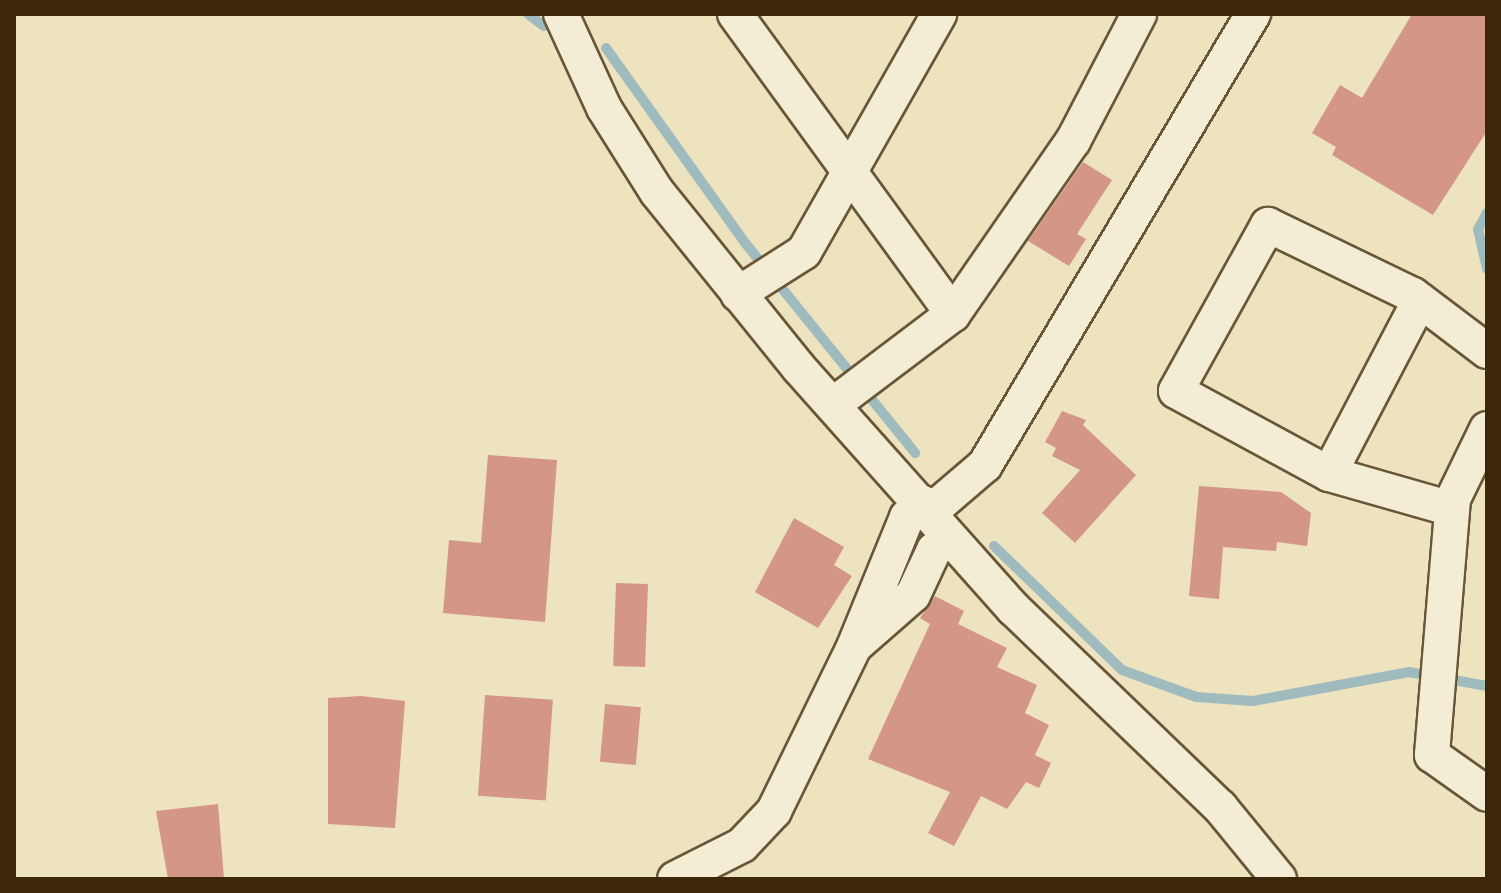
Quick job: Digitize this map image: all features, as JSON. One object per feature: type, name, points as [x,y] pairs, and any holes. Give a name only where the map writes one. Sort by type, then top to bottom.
[{"type":"street","points":[[561,14],[604,108],[649,180],[738,294],[1014,609],[1220,807],[1279,879]]},
{"type":"street","points":[[735,14],[953,314]]},
{"type":"street","points":[[738,294],[804,252],[939,14]]},
{"type":"street","points":[[834,404],[953,314],[1073,141],[1139,14]]},
{"type":"street","points":[[675,879],[742,845],[774,811],[854,647],[901,530],[933,518],[985,465],[1253,14]]},
{"type":"street","points":[[1452,509],[1329,474],[1176,391],[1268,225],[1420,300],[1487,351]]},
{"type":"street","points":[[1329,474],[1420,300]]},
{"type":"street","points":[[1487,429],[1452,509],[1432,755],[1487,794]]},
{"type":"building","points":[[1412,14],[1487,14],[1487,131],[1433,215],[1332,155],[1336,147],[1312,133],[1340,85],[1362,98]]},
{"type":"building","points":[[1083,162],[1112,180],[1077,234],[1086,239],[1069,266],[1028,241]]},
{"type":"building","points":[[1062,411],[1086,420],[1083,425],[1136,475],[1075,543],[1042,513],[1080,470],[1052,456],[1056,448],[1045,442]]},
{"type":"building","points":[[488,455],[557,460],[545,622],[443,613],[449,540],[481,543]]},
{"type":"building","points":[[1199,486],[1281,492],[1311,513],[1307,546],[1277,542],[1276,551],[1223,547],[1219,599],[1189,596]]},
{"type":"building","points":[[794,518],[844,547],[834,565],[852,576],[818,628],[755,592]]},
{"type":"building","points":[[616,583],[648,584],[645,667],[613,666]]},
{"type":"building","points":[[935,596],[964,611],[958,624],[1007,648],[997,667],[1037,685],[1025,713],[1049,725],[1035,755],[1051,763],[1039,788],[1026,782],[1007,809],[981,796],[954,846],[928,833],[950,792],[868,759],[930,624],[920,618]]},
{"type":"building","points":[[485,695],[553,700],[546,800],[478,796]]},
{"type":"building","points":[[361,696],[405,701],[395,828],[328,824],[328,698]]},
{"type":"building","points":[[605,704],[641,707],[636,765],[600,762]]},
{"type":"building","points":[[218,804],[224,879],[168,879],[156,811]]},
{"type":"waterway","points":[[528,14],[544,26]]},
{"type":"waterway","points":[[606,48],[746,244],[915,453]]},
{"type":"waterway","points":[[1487,213],[1478,229],[1487,269]]},
{"type":"waterway","points":[[994,546],[1122,670],[1196,697],[1253,701],[1409,672],[1487,686]]}]
